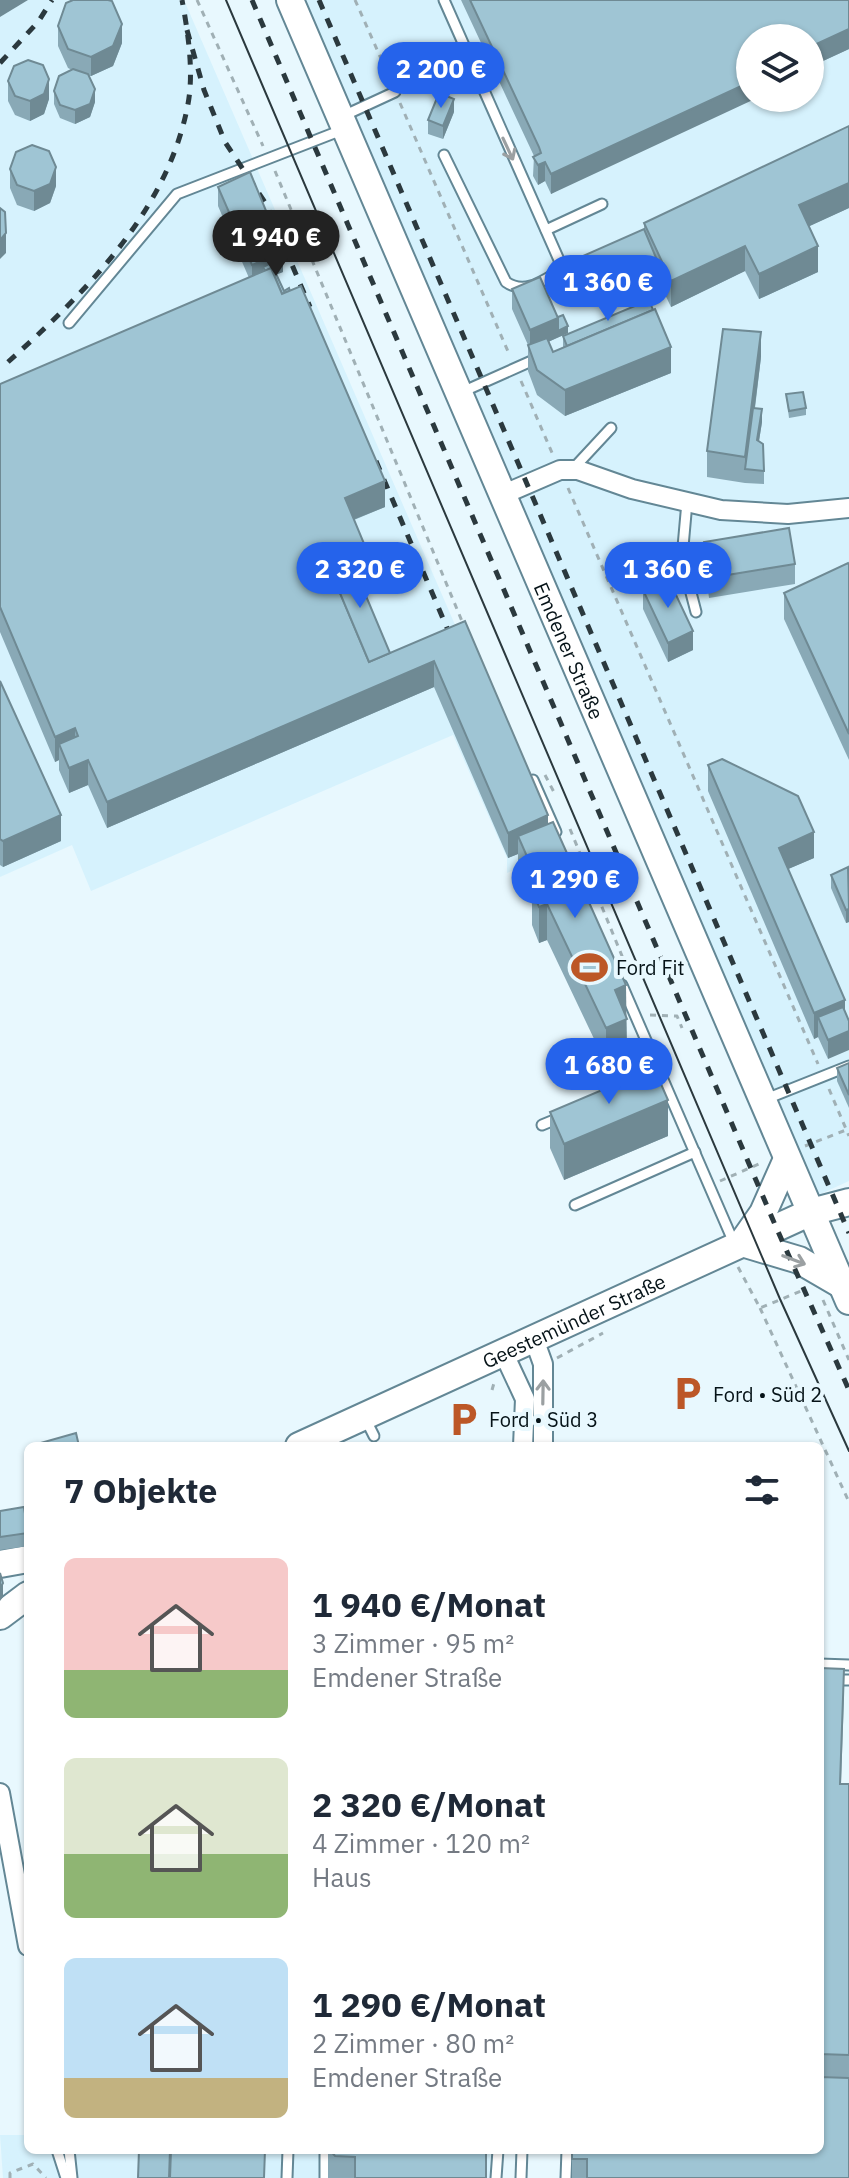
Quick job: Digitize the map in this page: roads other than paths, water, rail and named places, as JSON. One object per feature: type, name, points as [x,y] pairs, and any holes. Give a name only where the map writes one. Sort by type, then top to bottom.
[{"type":"street","name":"Emdener Straße","points":[[290,0],[811,1212],[832,1292]]},
{"type":"street","points":[[502,495],[566,470],[721,510],[788,514],[849,508]]},
{"type":"street","points":[[787,1159],[763,1213],[739,1253],[799,1260],[832,1292]]},
{"type":"street","name":"Geestemünder Straße","points":[[313,1442],[369,1426],[534,1339],[739,1253],[811,1212],[849,1202]]},
{"type":"street","points":[[534,1339],[543,1364],[543,1442]]},
{"type":"street","points":[[504,1354],[525,1399],[523,1442]]},
{"type":"street","points":[[0,1564],[24,1560]]},
{"type":"street","points":[[0,1616],[24,1598]]},
{"type":"street","points":[[0,1793],[20,1860],[24,1903]]},
{"type":"lane","points":[[444,0],[563,269]]},
{"type":"lane","points":[[69,323],[177,194],[269,158],[343,123],[395,92]]},
{"type":"lane","points":[[444,155],[506,282],[519,289],[529,288],[591,255]]},
{"type":"lane","points":[[546,230],[602,204]]},
{"type":"lane","points":[[459,393],[539,357]]},
{"type":"lane","points":[[566,470],[611,428]]},
{"type":"lane","points":[[687,502],[682,558],[696,612]]},
{"type":"lane","points":[[533,772],[563,846]]},
{"type":"lane","points":[[617,974],[739,1253]]},
{"type":"lane","points":[[762,1101],[849,1066]]},
{"type":"lane","points":[[648,1080],[661,1074]]},
{"type":"lane","points":[[542,1125],[568,1114]]},
{"type":"lane","points":[[575,1205],[695,1152]]},
{"type":"lane","points":[[824,1664],[849,1665]]},
{"type":"lane","points":[[824,1680],[849,1680]]},
{"type":"lane","points":[[58,2154],[66,2178]]},
{"type":"lane","points":[[69,2154],[72,2178]]},
{"type":"lane","points":[[287,2178],[288,2154]]},
{"type":"lane","points":[[325,2154],[325,2178]]},
{"type":"lane","points":[[496,2178],[498,2154]]},
{"type":"lane","points":[[521,2178],[522,2154]]},
{"type":"lane","points":[[566,2178],[567,2154]]},
{"type":"tram line","points":[[226,0],[780,1299],[849,1451]]},
{"type":"railway","points":[[0,63],[38,22],[52,0]]},
{"type":"railway","points":[[8,362],[94,278],[143,214],[162,180],[178,143],[190,92],[190,52],[182,0]]},
{"type":"railway","points":[[252,0],[776,1227],[849,1390]]},
{"type":"railway","points":[[319,0],[849,1233]]},
{"type":"railway","points":[[187,30],[204,90],[225,142],[266,204],[310,307]]},
{"type":"railway","points":[[376,461],[456,649]]},
{"type":"place","name":"Ford Fit","points":[[590,967]]},
{"type":"place","name":"Ford • Süd 2","points":[[687,1394]]},
{"type":"place","name":"Ford • Süd 3","points":[[463,1419]]}]
